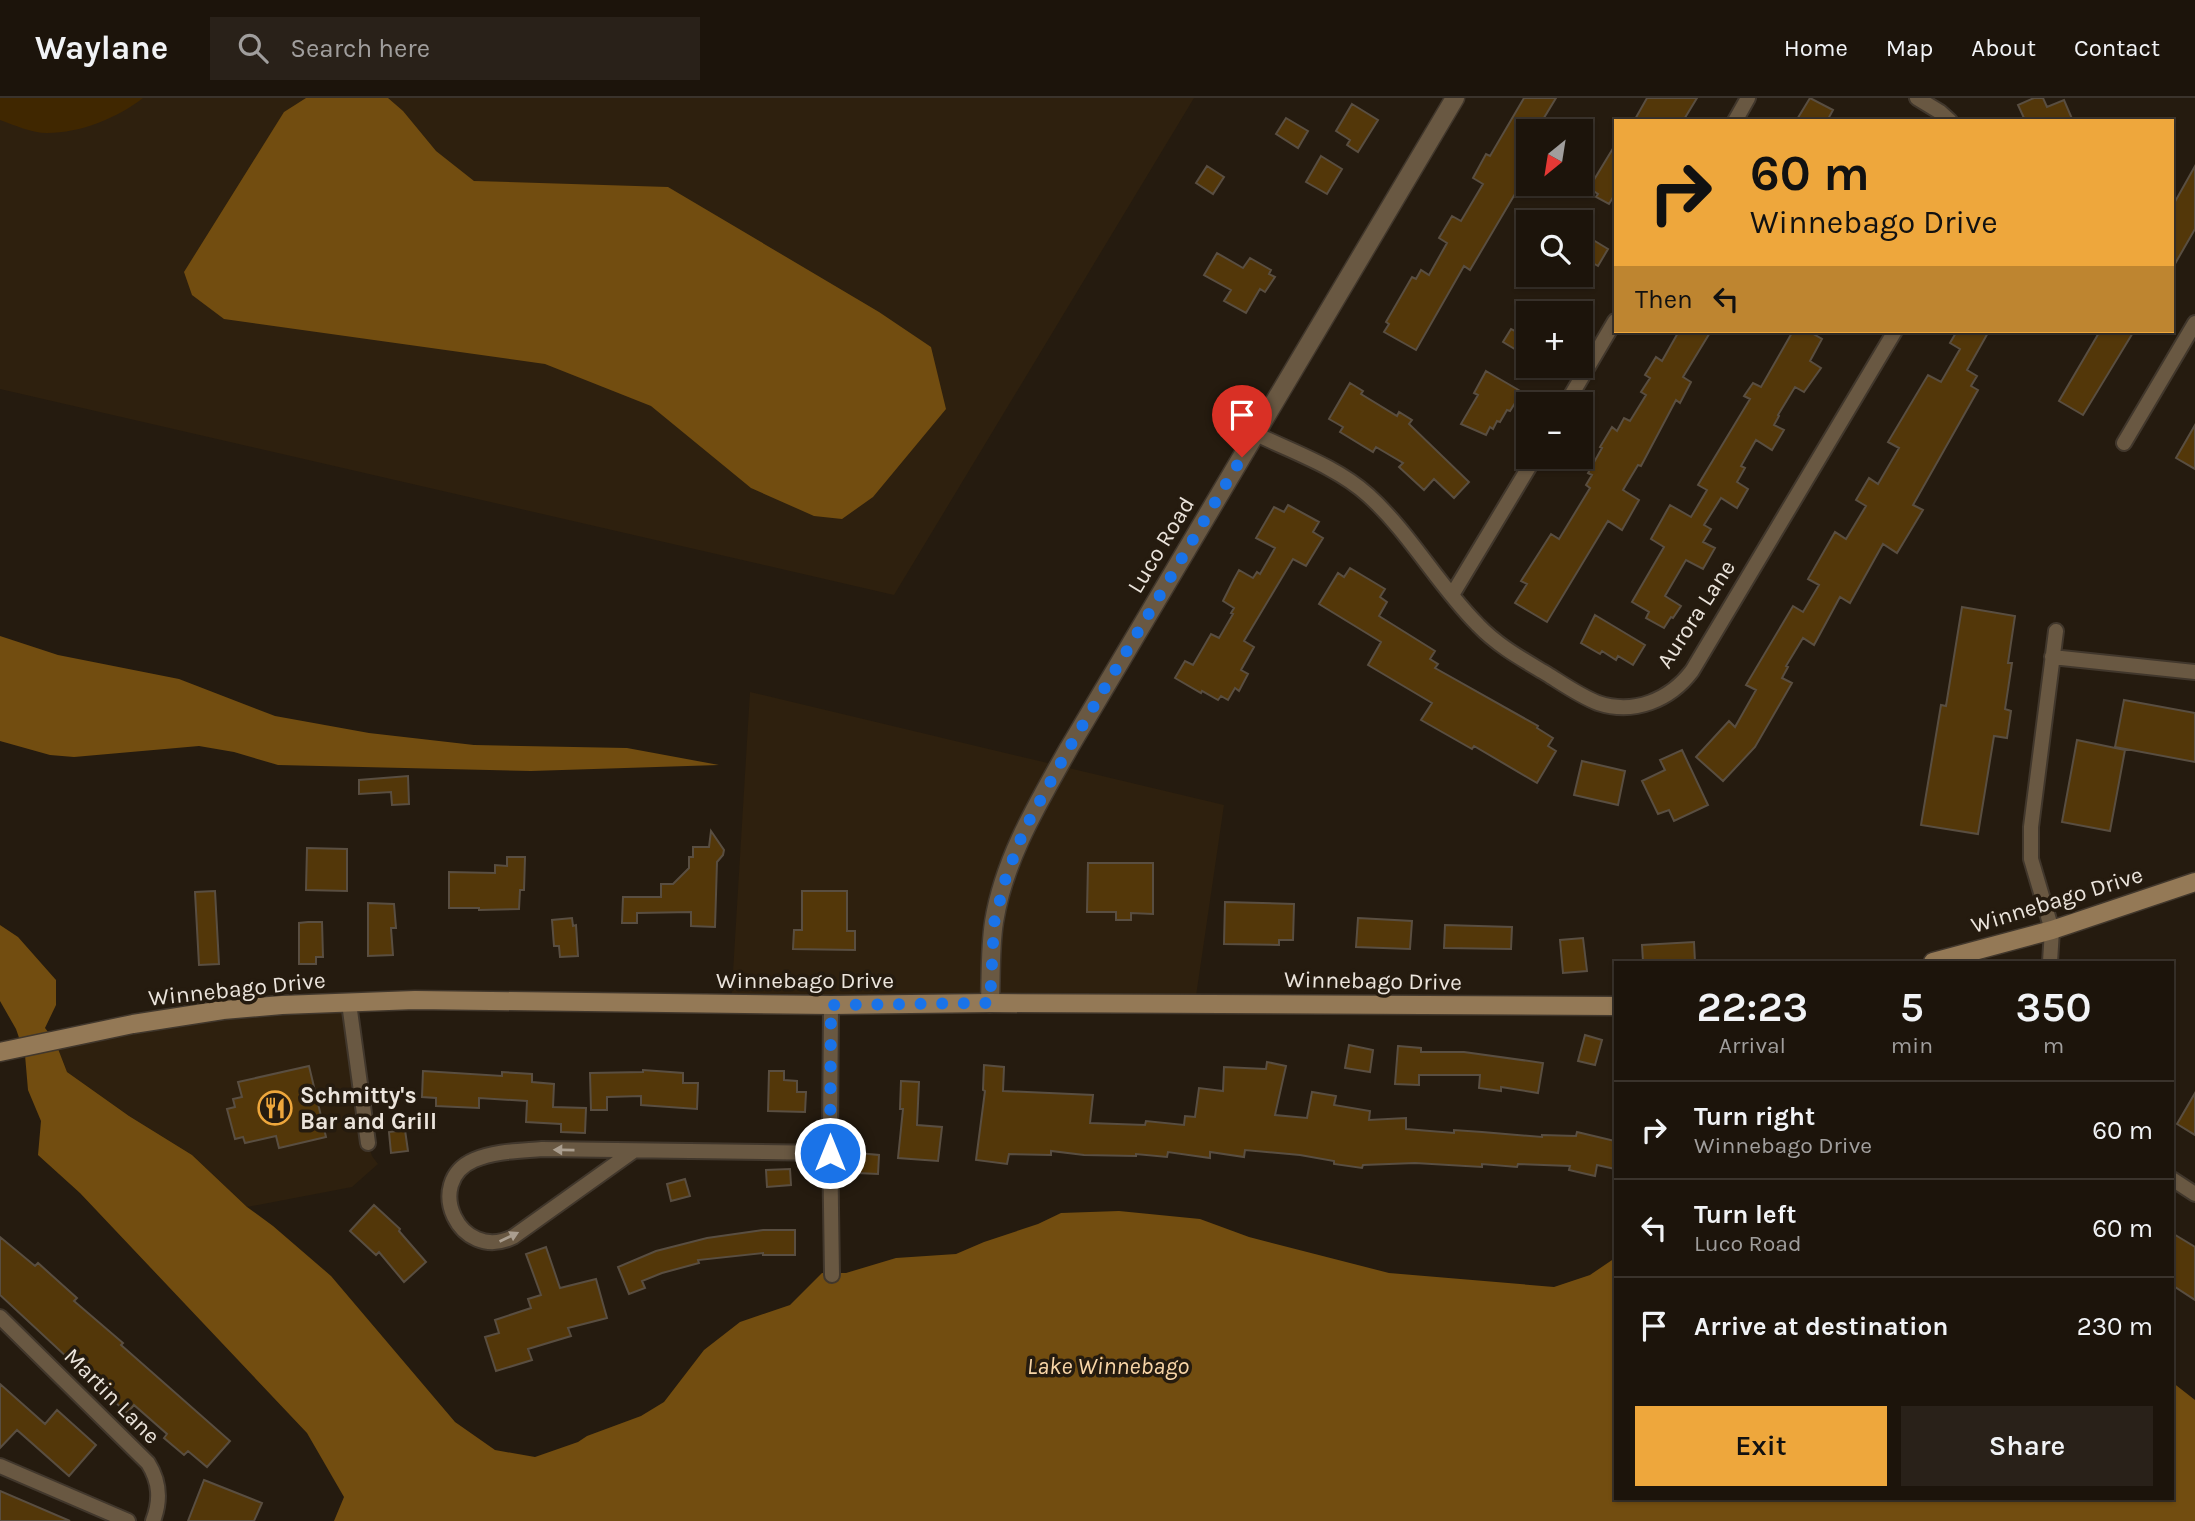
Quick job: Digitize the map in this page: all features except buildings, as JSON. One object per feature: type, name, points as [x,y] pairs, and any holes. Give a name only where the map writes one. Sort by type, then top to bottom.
[{"type":"main road","name":"Winnebago Drive","points":[[1937,961],[2052,930],[2195,883]]},
{"type":"main road","name":"Winnebago Drive","points":[[0,1052],[133,1024],[223,1010],[415,1000],[831,1005],[990,1003],[1614,1006]]},
{"type":"street","name":"Luco Road","points":[[990,1003],[994,923],[1003,887],[1024,830],[1069,748],[1455,98]]},
{"type":"street","points":[[1736,119],[1748,98]]},
{"type":"street","points":[[1917,98],[1948,119]]},
{"type":"street","points":[[1573,392],[1614,323]]},
{"type":"street","points":[[2124,443],[2195,323]]},
{"type":"street","name":"Aurora Lane","points":[[1256,434],[1347,479],[1361,489],[1385,513],[1474,622],[1499,645],[1590,699],[1615,706],[1632,707],[1664,696],[1684,681],[1694,667],[1894,333]]},
{"type":"street","points":[[1452,595],[1528,469]]},
{"type":"street","points":[[2050,961],[2052,930],[2031,859],[2031,827],[2056,631]]},
{"type":"street","points":[[2052,657],[2195,673]]},
{"type":"street","points":[[349,1003],[368,1143]]},
{"type":"street","points":[[831,1005],[832,1275]]},
{"type":"street","points":[[632,1152],[504,1241],[484,1242],[471,1238],[453,1217],[448,1191],[454,1176],[471,1161],[500,1152],[532,1150],[830,1153]]},
{"type":"street","points":[[2174,1180],[2195,1194]]},
{"type":"street","name":"Martin Lane","points":[[0,1318],[148,1463],[158,1489],[158,1503],[153,1521]]},
{"type":"street","points":[[0,1466],[128,1521]]},
{"type":"shaded area","points":[[0,98],[1194,98],[894,595],[0,389]]},
{"type":"shaded area","points":[[0,98],[143,98],[98,123],[73,130],[41,133],[0,120]]},
{"type":"shaded area","points":[[750,692],[1224,805],[1195,1003],[731,1005]]},
{"type":"shaded area","points":[[349,1003],[368,1143],[378,1164],[352,1187],[247,1207],[192,1155],[129,1116],[67,1072],[55,1041],[133,1024]]},
{"type":"water","points":[[306,98],[388,98],[403,111],[436,151],[474,181],[668,187],[879,312],[931,347],[946,409],[873,497],[842,519],[814,516],[751,488],[651,406],[545,364],[224,319],[192,295],[184,272],[284,112]]},
{"type":"water","points":[[0,636],[58,655],[179,679],[275,716],[369,733],[474,745],[627,748],[719,765],[531,771],[278,765],[234,752],[199,746],[74,757],[50,755],[0,741]]},
{"type":"water","name":"Lake Winnebago","points":[[0,925],[18,937],[56,980],[56,1005],[45,1028],[55,1041],[67,1072],[129,1116],[192,1155],[247,1207],[331,1276],[455,1422],[495,1450],[535,1457],[641,1416],[664,1402],[704,1350],[740,1322],[790,1305],[822,1273],[846,1273],[896,1258],[956,1254],[1061,1213],[1119,1211],[1200,1219],[1249,1237],[1389,1273],[1554,1287],[1590,1275],[1614,1259],[1614,1500],[2174,1500],[2174,1384],[2195,1400],[2195,1521],[334,1521],[344,1497],[307,1433],[80,1193],[38,1155],[41,1121],[28,1090],[25,1055],[16,1029],[0,1001]]},
{"type":"place","name":"Schmitty's Bar and Grill","points":[[275,1108]]},
{"type":"route","points":[[830,1153],[831,1005],[990,1003],[994,923],[999,897],[1024,830],[1069,748],[1242,457]]}]
